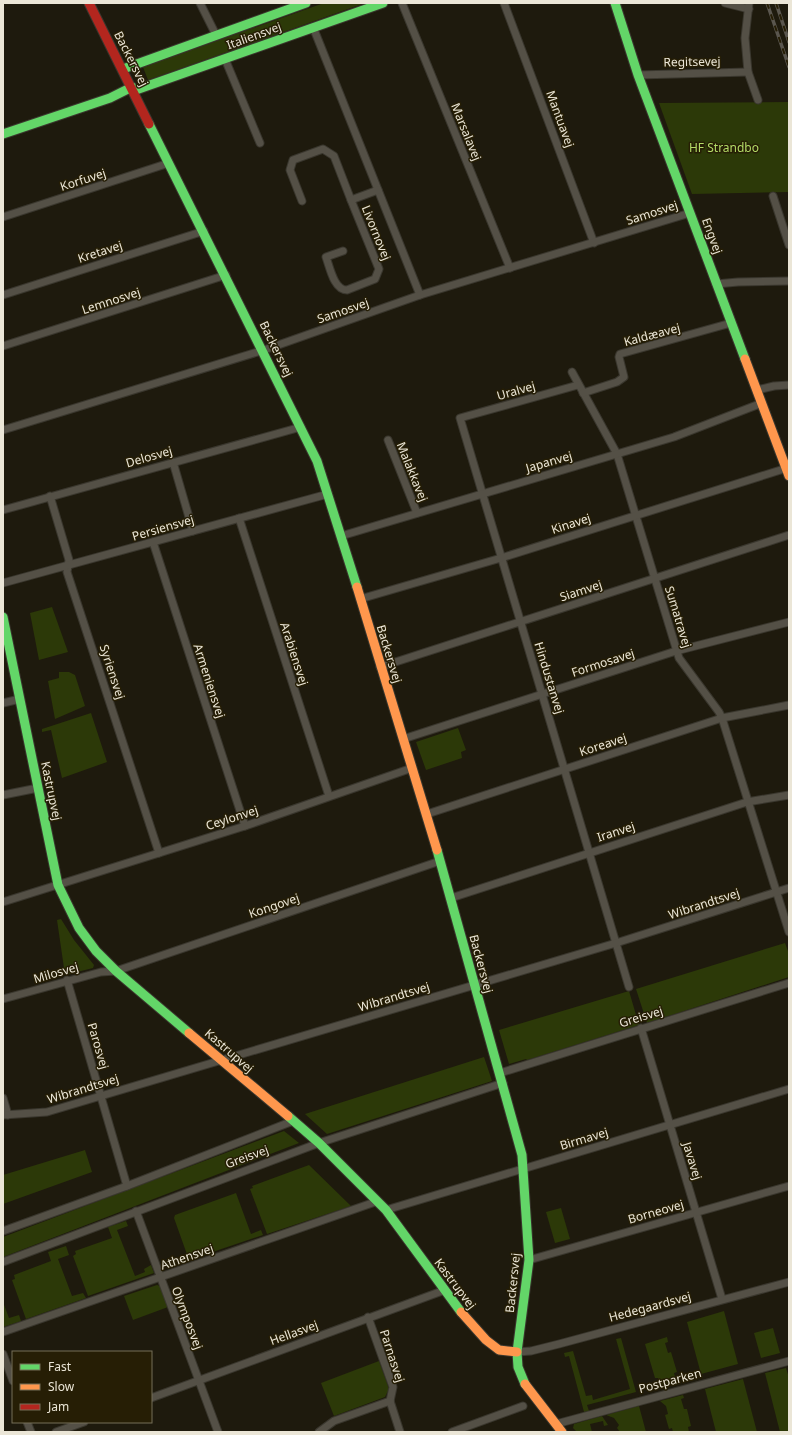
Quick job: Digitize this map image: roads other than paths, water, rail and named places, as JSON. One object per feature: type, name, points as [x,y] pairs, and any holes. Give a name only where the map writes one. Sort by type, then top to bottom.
[{"type":"street","name":"Backersvej","points":[[89,3],[301,426],[317,461],[328,494],[427,814],[503,1083],[524,1169],[529,1260],[517,1352]]},
{"type":"street","points":[[200,3],[216,35]]},
{"type":"street","name":"Italiensvej","points":[[123,69],[305,3]]},
{"type":"street","name":"Italiensvej","points":[[3,134],[225,59],[382,3]]},
{"type":"street","name":"Marsalavej","points":[[402,3],[510,268]]},
{"type":"street","name":"Mantuavej","points":[[504,3],[594,243]]},
{"type":"street","name":"Engvej","points":[[615,3],[638,75],[788,472]]},
{"type":"street","points":[[725,3],[749,6],[745,38],[748,72],[758,100]]},
{"type":"street","name":"Livornovej","points":[[313,27],[420,295]]},
{"type":"street","points":[[225,59],[260,143]]},
{"type":"street","name":"Regitsevej","points":[[638,75],[748,72]]},
{"type":"street","name":"Livornovej","points":[[302,201],[290,170],[293,160],[323,149],[334,156],[379,268],[375,279],[347,290],[343,290],[337,285],[326,257],[343,251]]},
{"type":"street","name":"Korfuvej","points":[[3,217],[169,163]]},
{"type":"street","name":"Livornovej","points":[[351,200],[378,190]]},
{"type":"street","points":[[773,196],[789,245]]},
{"type":"street","name":"Samosvej","points":[[3,430],[264,350],[420,295],[690,213]]},
{"type":"street","name":"Kretavej","points":[[3,295],[204,231]]},
{"type":"street","name":"Lemnosvej","points":[[3,346],[226,275]]},
{"type":"street","points":[[716,284],[789,281]]},
{"type":"street","name":"Kaldæavej","points":[[583,393],[618,382],[624,377],[619,357],[620,354],[732,323]]},
{"type":"street","name":"Sumatravej","points":[[572,372],[617,454],[679,658],[722,718],[789,932]]},
{"type":"street","name":"Uralvej","points":[[460,418],[578,385]]},
{"type":"street","points":[[757,390],[774,386],[789,385]]},
{"type":"street","name":"Japanvej","points":[[341,536],[417,512],[674,437],[762,403]]},
{"type":"street","name":"Hindustanvej","points":[[460,418],[616,943]]},
{"type":"street","name":"Delosvej","points":[[3,510],[301,426]]},
{"type":"street","name":"Malakkavej","points":[[388,440],[417,512]]},
{"type":"street","points":[[173,462],[193,530]]},
{"type":"street","name":"Kinavej","points":[[360,599],[501,558],[636,515],[788,472]]},
{"type":"street","name":"Persiensvej","points":[[3,584],[193,530],[328,494]]},
{"type":"street","name":"Syriensvej","points":[[50,496],[69,560],[67,572],[159,853]]},
{"type":"street","name":"Arabiensvej","points":[[239,518],[329,796]]},
{"type":"street","name":"Siamvej","points":[[380,666],[789,535]]},
{"type":"street","name":"Armeniensvej","points":[[153,542],[245,826]]},
{"type":"street","name":"Kastrupvej","points":[[3,618],[58,885],[79,928],[96,951],[116,971],[223,1060],[274,1106],[318,1142],[378,1201],[463,1315],[486,1340],[499,1350],[517,1352]]},
{"type":"street","name":"Formosavej","points":[[403,739],[676,650],[789,622]]},
{"type":"street","points":[[3,703],[20,699]]},
{"type":"street","name":"Koreavej","points":[[427,814],[722,718],[789,705]]},
{"type":"street","name":"Ceylonvej","points":[[3,902],[245,826],[412,768]]},
{"type":"street","points":[[3,795],[38,788]]},
{"type":"street","name":"Iranvej","points":[[451,898],[589,852],[748,802],[789,795]]},
{"type":"street","name":"Kongovej","points":[[116,971],[440,861]]},
{"type":"street","name":"Wibrandtsvej","points":[[5,1115],[47,1112],[616,943],[789,888]]},
{"type":"street","points":[[616,943],[629,987]]},
{"type":"street","name":"Milosvej","points":[[3,999],[67,980],[101,972],[116,971]]},
{"type":"street","name":"Parosvej","points":[[67,980],[127,1186]]},
{"type":"street","name":"Greisvej","points":[[500,1073],[789,983]]},
{"type":"street","name":"Javavej","points":[[641,1028],[722,1299]]},
{"type":"street","name":"Greisvej","points":[[3,1262],[318,1142],[503,1083]]},
{"type":"street","name":"Birmavej","points":[[386,1210],[789,1089]]},
{"type":"street","points":[[3,1098],[5,1115]]},
{"type":"street","name":"Greisvej","points":[[3,1231],[127,1186],[293,1121]]},
{"type":"street","name":"Borneovej","points":[[529,1260],[789,1186]]},
{"type":"street","name":"Athensvej","points":[[3,1332],[378,1201]]},
{"type":"street","name":"Olymposvej","points":[[136,1211],[218,1432]]},
{"type":"street","name":"Hedegaardsvej","points":[[517,1352],[559,1344],[789,1282]]},
{"type":"street","name":"Hellasvej","points":[[152,1398],[368,1317],[445,1290]]},
{"type":"street","name":"Parnasvej","points":[[368,1317],[393,1387],[390,1401]]},
{"type":"street","points":[[517,1352],[518,1367],[524,1383],[562,1432]]},
{"type":"street","points":[[3,1354],[12,1378]]},
{"type":"street","name":"Postparken","points":[[556,1424],[582,1415],[789,1361]]},
{"type":"street","points":[[319,1432],[334,1420],[390,1401],[400,1432]]},
{"type":"street","points":[[452,1432],[523,1406]]},
{"type":"street","points":[[56,1432],[81,1423]]},
{"type":"railway","points":[[767,3],[789,67]]},
{"type":"railway","points":[[776,3],[789,42]]},
{"type":"park label","name":"HF Strandbo","points":[[724,148]]}]
